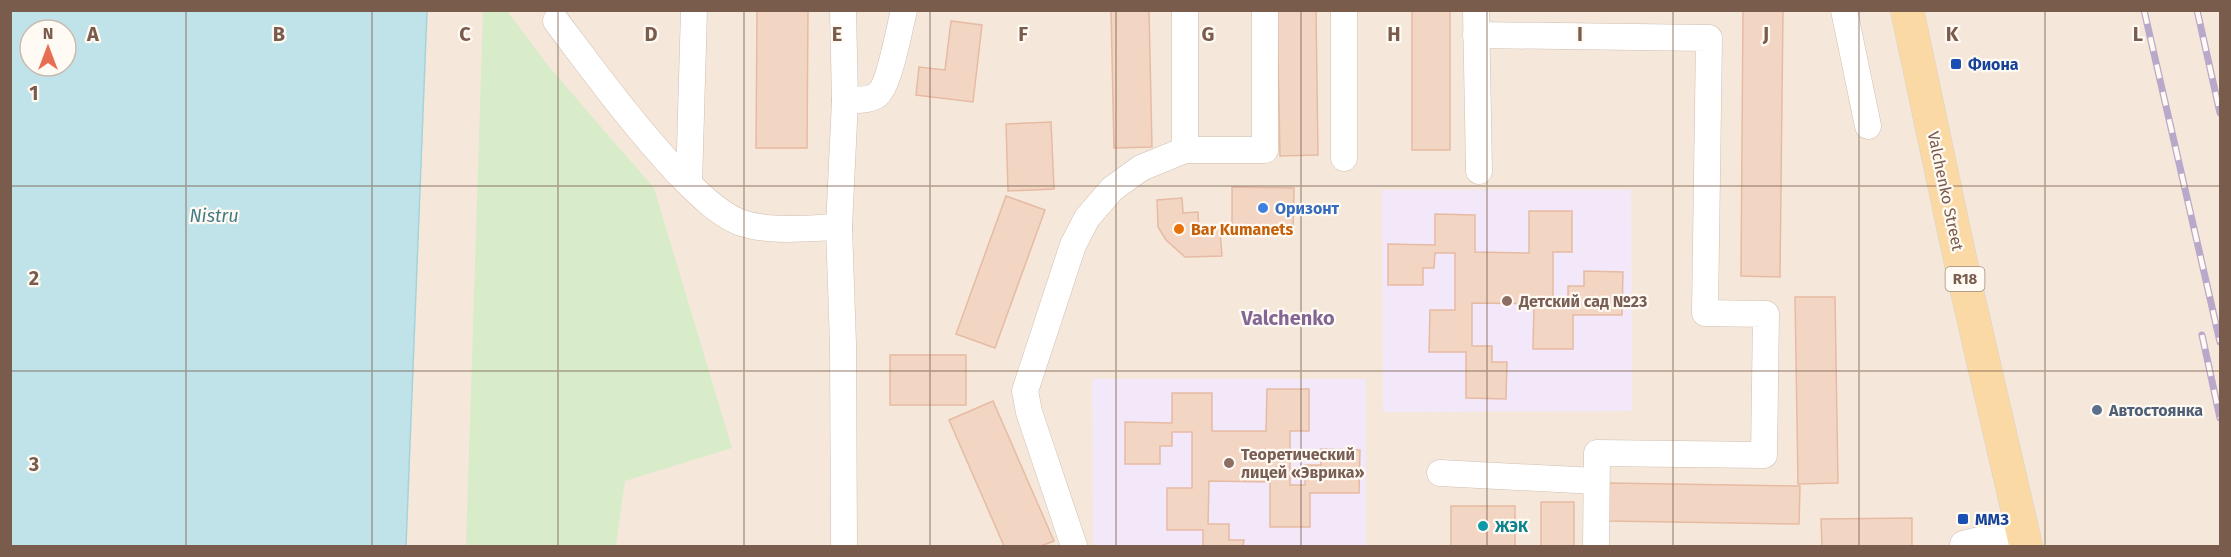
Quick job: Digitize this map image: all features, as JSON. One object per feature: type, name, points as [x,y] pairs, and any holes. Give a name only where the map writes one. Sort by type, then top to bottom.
[{"type":"main road","name":"Valchenko Street","points":[[1907,10],[1966,287],[2024,538]]},
{"type":"street","points":[[689,184],[694,10]]},
{"type":"street","points":[[843,10],[845,100],[839,227],[843,344],[844,546]]},
{"type":"street","points":[[845,100],[872,97],[882,90],[904,10]]},
{"type":"street","points":[[1185,10],[1185,150]]},
{"type":"street","points":[[1074,546],[1029,412],[1025,391],[1073,245],[1087,218],[1112,189],[1141,168],[1185,150],[1265,150],[1265,10]]},
{"type":"street","points":[[1344,10],[1344,158]]},
{"type":"street","points":[[1844,10],[1868,126]]},
{"type":"street","points":[[556,21],[651,144],[689,184],[721,213],[741,222],[760,226],[789,229],[839,227]]},
{"type":"street","points":[[1479,171],[1476,23],[1709,38],[1705,313],[1766,314],[1764,455],[1597,453],[1596,546]]},
{"type":"street","points":[[1440,473],[1596,481]]},
{"type":"street","points":[[1963,546],[1963,544],[2024,538]]},
{"type":"shaded area","points":[[11,11],[2220,11],[2220,546],[11,546]]},
{"type":"shaded area","name":"Детский сад №23","points":[[1382,190],[1631,190],[1632,411],[1383,412]]},
{"type":"shaded area","name":"Теоретический лицей «Эврика»","points":[[1092,379],[1366,379],[1366,546],[1093,546]]},
{"type":"green space","points":[[483,11],[507,11],[550,68],[654,188],[732,448],[625,481],[616,546],[466,546]]},
{"type":"water","name":"Nistru","points":[[10,11],[427,11],[406,546],[11,546]]},
{"type":"building","points":[[757,10],[808,10],[807,148],[756,148]]},
{"type":"building","points":[[1111,10],[1149,10],[1152,147],[1114,148]]},
{"type":"building","points":[[1277,10],[1316,10],[1318,155],[1280,156]]},
{"type":"building","points":[[1412,10],[1450,10],[1450,150],[1412,150]]},
{"type":"building","points":[[1743,10],[1783,10],[1780,277],[1741,276]]},
{"type":"building","points":[[951,21],[982,25],[973,102],[916,95],[919,67],[945,70]]},
{"type":"building","points":[[1051,122],[1054,189],[1008,191],[1006,124]]},
{"type":"building","name":"Оризонт","points":[[1232,187],[1294,188],[1293,233],[1232,233]]},
{"type":"building","points":[[1006,196],[1045,210],[995,348],[956,334]]},
{"type":"building","name":"Bar Kumanets","points":[[1182,198],[1183,213],[1198,212],[1199,231],[1220,230],[1222,256],[1185,257],[1166,240],[1158,227],[1157,200]]},
{"type":"building","points":[[1529,211],[1572,211],[1572,252],[1553,252],[1553,306],[1568,306],[1568,286],[1584,286],[1584,271],[1623,272],[1622,315],[1573,315],[1573,349],[1533,349],[1534,304],[1472,303],[1472,346],[1492,346],[1492,362],[1507,362],[1506,399],[1466,398],[1466,352],[1429,352],[1430,310],[1455,310],[1455,253],[1435,253],[1434,268],[1423,268],[1423,285],[1388,285],[1388,244],[1435,245],[1435,214],[1475,215],[1475,252],[1529,253]]},
{"type":"building","points":[[1795,297],[1835,297],[1838,483],[1798,484]]},
{"type":"building","points":[[890,355],[966,355],[966,405],[890,405]]},
{"type":"building","points":[[1267,389],[1309,389],[1309,431],[1290,431],[1290,485],[1305,485],[1305,465],[1321,465],[1321,449],[1360,450],[1359,493],[1310,493],[1310,527],[1270,527],[1270,482],[1209,481],[1208,524],[1229,524],[1229,540],[1244,540],[1243,546],[1203,546],[1203,530],[1167,530],[1167,488],[1192,488],[1192,432],[1172,432],[1172,446],[1160,446],[1160,464],[1125,464],[1125,422],[1172,423],[1172,393],[1212,393],[1212,431],[1266,431]]},
{"type":"building","points":[[993,401],[1054,541],[1041,546],[1004,546],[949,420]]},
{"type":"building","points":[[1609,483],[1800,486],[1799,524],[1608,521]]},
{"type":"building","points":[[1541,502],[1574,502],[1574,546],[1541,546]]},
{"type":"building","name":"ЖЭК","points":[[1451,506],[1515,506],[1515,546],[1451,546]]},
{"type":"building","points":[[1912,518],[1912,546],[1822,546],[1821,519]]},
{"type":"railway","points":[[2144,10],[2220,342]]},
{"type":"railway","points":[[2197,10],[2220,113]]},
{"type":"railway","points":[[2202,335],[2220,418]]},
{"type":"place","name":"Фиона","points":[[1956,64]]},
{"type":"place","name":"Оризонт","points":[[1263,208]]},
{"type":"place","name":"Bar Kumanets","points":[[1179,229]]},
{"type":"place","name":"Детский сад №23","points":[[1507,301]]},
{"type":"place","name":"Автостоянка","points":[[2097,410]]},
{"type":"place","name":"Теоретический лицей «Эврика»","points":[[1229,463]]},
{"type":"place","name":"ММЗ","points":[[1963,519]]},
{"type":"place","name":"ЖЭК","points":[[1483,526]]},
{"type":"district","name":"Valchenko","points":[[1288,318]]}]
